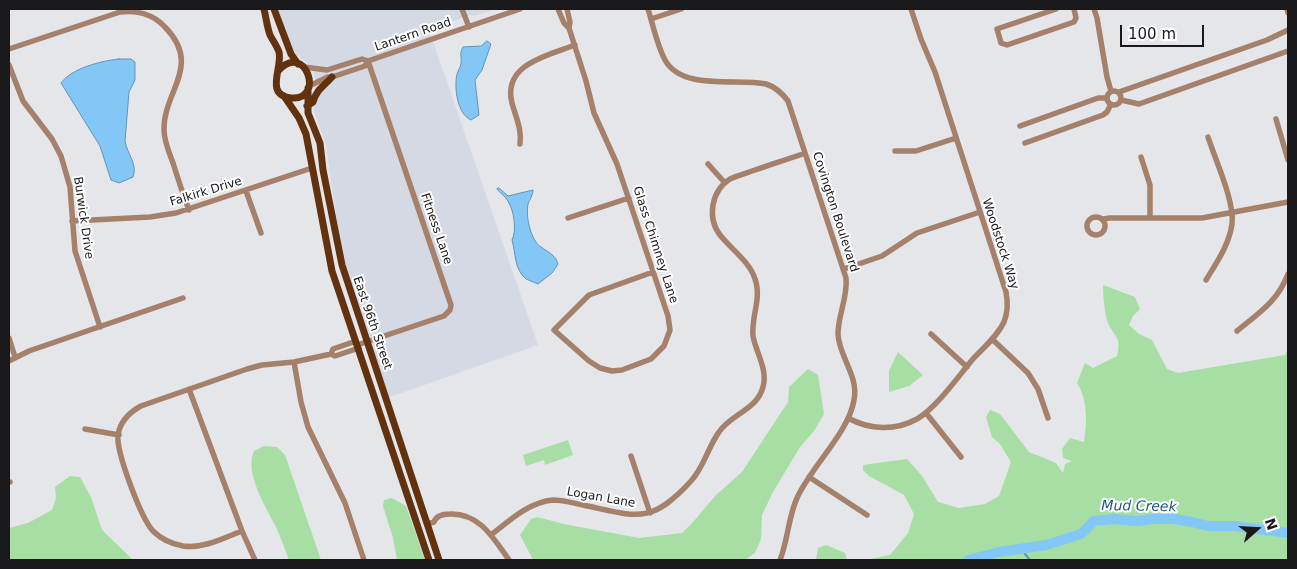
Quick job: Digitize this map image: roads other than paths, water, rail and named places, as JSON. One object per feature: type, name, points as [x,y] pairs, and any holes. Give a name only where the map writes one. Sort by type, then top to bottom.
[{"type":"main road","points":[[264,9],[270,34],[280,54],[275,82],[284,96],[295,98],[301,96],[309,87],[310,76],[291,54],[274,9]]},
{"type":"main road","points":[[278,71],[287,64],[301,65]]},
{"type":"main road","points":[[307,106],[313,102],[320,87],[332,77]]},
{"type":"main road","name":"East 96th Street","points":[[309,87],[307,106],[320,142],[323,170],[342,265],[440,560]]},
{"type":"main road","name":"East 96th Street","points":[[284,96],[299,118],[304,130],[332,271],[429,560]]},
{"type":"main road","points":[[402,481],[412,499],[420,521],[427,524]]},
{"type":"street","points":[[462,9],[469,27]]},
{"type":"street","name":"Lantern Road","points":[[301,65],[327,70],[362,59],[368,61],[520,9]]},
{"type":"street","name":"Glass Chimney Lane","points":[[558,9],[564,23],[569,28],[594,113],[617,164],[629,198],[654,272],[668,316],[670,330],[664,346],[651,359],[622,370],[606,370],[588,362],[554,330],[589,295],[654,272]]},
{"type":"street","name":"Glass Chimney Lane","points":[[567,9],[570,22],[569,28]]},
{"type":"street","name":"Covington Boulevard","points":[[648,9],[665,60],[670,67],[684,77],[691,79],[757,82],[775,87],[788,101],[844,269],[846,294],[838,334],[855,390],[854,402],[848,418],[796,500],[780,560]]},
{"type":"street","points":[[651,19],[681,9]]},
{"type":"street","name":"Woodstock Way","points":[[848,418],[866,426],[884,428],[908,423],[926,413],[992,339],[1003,324],[1006,314],[1007,299],[980,212],[935,72],[922,43],[911,9]]},
{"type":"street","points":[[1056,9],[997,30],[1001,42],[1007,45],[1074,22],[1076,18],[1074,9]]},
{"type":"street","points":[[1094,9],[1111,91]]},
{"type":"street","points":[[1287,9],[1288,13]]},
{"type":"street","points":[[9,49],[114,13],[130,11],[148,15],[162,24],[169,31],[180,52],[180,75],[166,116],[164,132],[188,210]]},
{"type":"street","points":[[1111,91],[1119,92],[1266,40],[1288,30]]},
{"type":"street","points":[[520,144],[521,131],[511,102],[517,74],[532,61],[575,45]]},
{"type":"street","points":[[1121,100],[1139,104],[1288,52]]},
{"type":"street","name":"Lantern Road","points":[[309,87],[328,77],[365,66],[368,61]]},
{"type":"street","name":"Fitness Lane","points":[[118,434],[125,420],[134,410],[141,406],[252,368],[331,354],[335,356],[357,345],[444,316],[450,310],[451,305],[368,61]]},
{"type":"street","name":"Burwick Drive","points":[[9,65],[22,101],[52,139],[61,156],[70,187],[72,221],[78,261],[100,327]]},
{"type":"street","points":[[1107,98],[1111,91]]},
{"type":"street","points":[[1119,92],[1121,100]]},
{"type":"street","points":[[1020,126],[1098,98],[1107,98]]},
{"type":"street","points":[[1107,98],[1111,104]]},
{"type":"street","points":[[1111,104],[1118,104],[1121,100]]},
{"type":"street","points":[[1025,143],[1103,115],[1111,104]]},
{"type":"street","points":[[1276,119],[1288,160]]},
{"type":"street","points":[[1206,280],[1225,248],[1231,227],[1232,213],[1208,137]]},
{"type":"street","points":[[896,151],[916,151],[956,138]]},
{"type":"street","points":[[708,164],[725,183],[738,175],[805,153]]},
{"type":"street","points":[[1141,157],[1150,185],[1150,218]]},
{"type":"street","name":"Falkirk Drive","points":[[72,221],[150,217],[188,210],[312,168]]},
{"type":"street","name":"Logan Lane","points":[[491,535],[532,506],[553,500],[634,516],[650,513],[667,504],[691,482],[718,432],[754,403],[761,394],[764,383],[764,371],[753,334],[757,290],[755,278],[720,235],[713,221],[714,199],[725,183]]},
{"type":"street","points":[[246,191],[260,233]]},
{"type":"street","points":[[568,218],[629,198]]},
{"type":"street","points":[[1103,219],[1190,218],[1232,213],[1288,202]]},
{"type":"street","points":[[844,269],[882,256],[917,233],[980,212]]},
{"type":"street","points":[[1238,330],[1273,301],[1281,290],[1288,274]]},
{"type":"street","points":[[9,361],[183,298]]},
{"type":"street","points":[[931,334],[967,367]]},
{"type":"street","points":[[9,338],[15,358]]},
{"type":"street","points":[[992,339],[1028,373],[1038,389],[1048,418]]},
{"type":"street","points":[[294,362],[301,402],[308,427],[345,502],[364,560]]},
{"type":"street","points":[[189,389],[242,531],[255,560]]},
{"type":"street","points":[[926,413],[961,457]]},
{"type":"street","points":[[85,429],[118,434],[120,455],[142,515],[158,536],[174,544],[192,546],[205,544],[242,531]]},
{"type":"street","points":[[631,456],[650,513]]},
{"type":"street","points":[[809,477],[867,515]]},
{"type":"street","points":[[424,514],[435,518]]},
{"type":"street","points":[[427,524],[434,522],[435,518],[446,514],[463,515],[480,522],[509,560]]},
{"type":"water","points":[[487,41],[491,44],[482,70],[475,80],[479,115],[471,120],[462,112],[456,93],[456,79],[461,64],[461,51],[463,47],[481,46]]},
{"type":"water","points":[[131,59],[135,62],[135,80],[129,92],[125,141],[133,163],[134,172],[133,177],[119,183],[111,180],[100,146],[61,83],[79,69],[104,61]]},
{"type":"water","points":[[499,188],[508,196],[533,190],[527,209],[531,231],[537,243],[554,256],[558,264],[552,273],[538,284],[526,279],[519,271],[512,240],[515,226],[513,215],[508,201],[497,189]]},
{"type":"waterway","name":"Mud Creek","points":[[968,560],[999,552],[1046,545],[1081,534],[1094,521],[1114,519],[1136,521],[1173,519],[1208,526],[1234,526],[1288,533]]},
{"type":"waterway","points":[[1023,549],[1030,560]]}]
